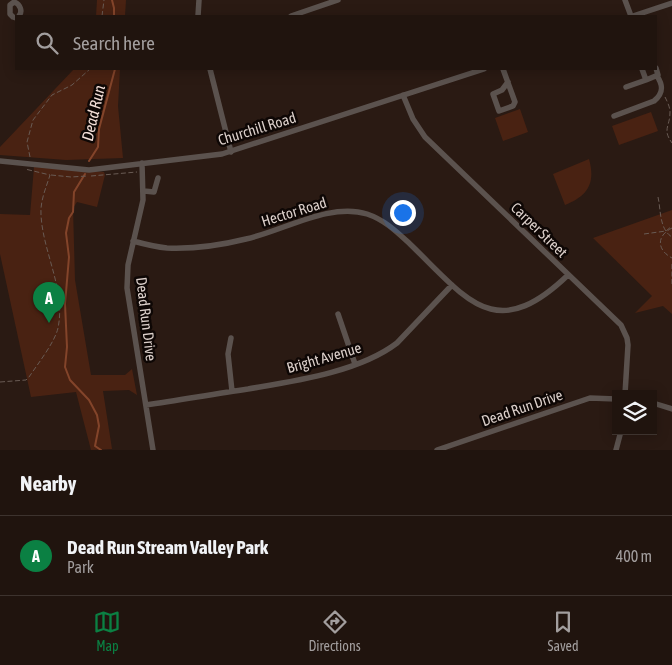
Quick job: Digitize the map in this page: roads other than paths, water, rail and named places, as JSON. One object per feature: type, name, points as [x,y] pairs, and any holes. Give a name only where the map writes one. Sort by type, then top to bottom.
[{"type":"street","points":[[198,15],[199,0]]},
{"type":"street","points":[[294,15],[338,0]]},
{"type":"street","points":[[625,0],[634,15]]},
{"type":"street","points":[[15,16],[10,14],[8,2],[19,4],[21,13],[20,15]]},
{"type":"street","points":[[638,15],[672,4]]},
{"type":"street","points":[[210,70],[230,152]]},
{"type":"street","name":"Churchill Road","points":[[0,161],[89,170],[230,152],[481,70]]},
{"type":"street","points":[[503,70],[508,82],[515,102],[512,106],[499,111],[493,94],[502,90],[508,82]]},
{"type":"street","points":[[642,70],[646,80]]},
{"type":"street","points":[[656,70],[658,76],[656,76]]},
{"type":"street","points":[[626,87],[656,76]]},
{"type":"street","points":[[614,116],[654,101],[661,92],[661,83],[656,76]]},
{"type":"street","name":"Carper Street","points":[[403,95],[413,119],[424,138],[621,325],[625,331],[628,345],[625,390]]},
{"type":"street","name":"Dead Run Drive","points":[[142,163],[144,200],[128,265],[127,288],[153,450]]},
{"type":"street","points":[[144,191],[154,192],[158,178]]},
{"type":"street","name":"Hector Road","points":[[134,241],[166,248],[227,243],[264,235],[333,212],[355,212],[375,217],[394,228],[465,298],[490,309],[507,310],[518,308],[540,299],[568,275]]},
{"type":"street","name":"Bright Avenue","points":[[146,405],[315,377],[379,355],[397,343],[452,285]]},
{"type":"street","points":[[338,314],[355,364]]},
{"type":"street","points":[[231,338],[228,354],[232,391]]},
{"type":"street","name":"Dead Run Drive","points":[[437,450],[590,398],[612,399]]},
{"type":"street","points":[[657,404],[672,409]]},
{"type":"street","points":[[616,450],[620,435]]},
{"type":"waterway","name":"Dead Run","points":[[112,0],[114,15]]},
{"type":"waterway","name":"Dead Run","points":[[89,161],[98,147],[99,129],[115,70]]},
{"type":"waterway","name":"Dead Run","points":[[85,174],[74,192],[73,212],[69,218],[66,233],[69,257],[65,304],[67,347],[65,367],[70,380],[89,400],[97,415],[99,426],[95,446],[101,450]]},
{"type":"place","name":"Dead Run Stream Valley Park","points":[[49,323]]}]
